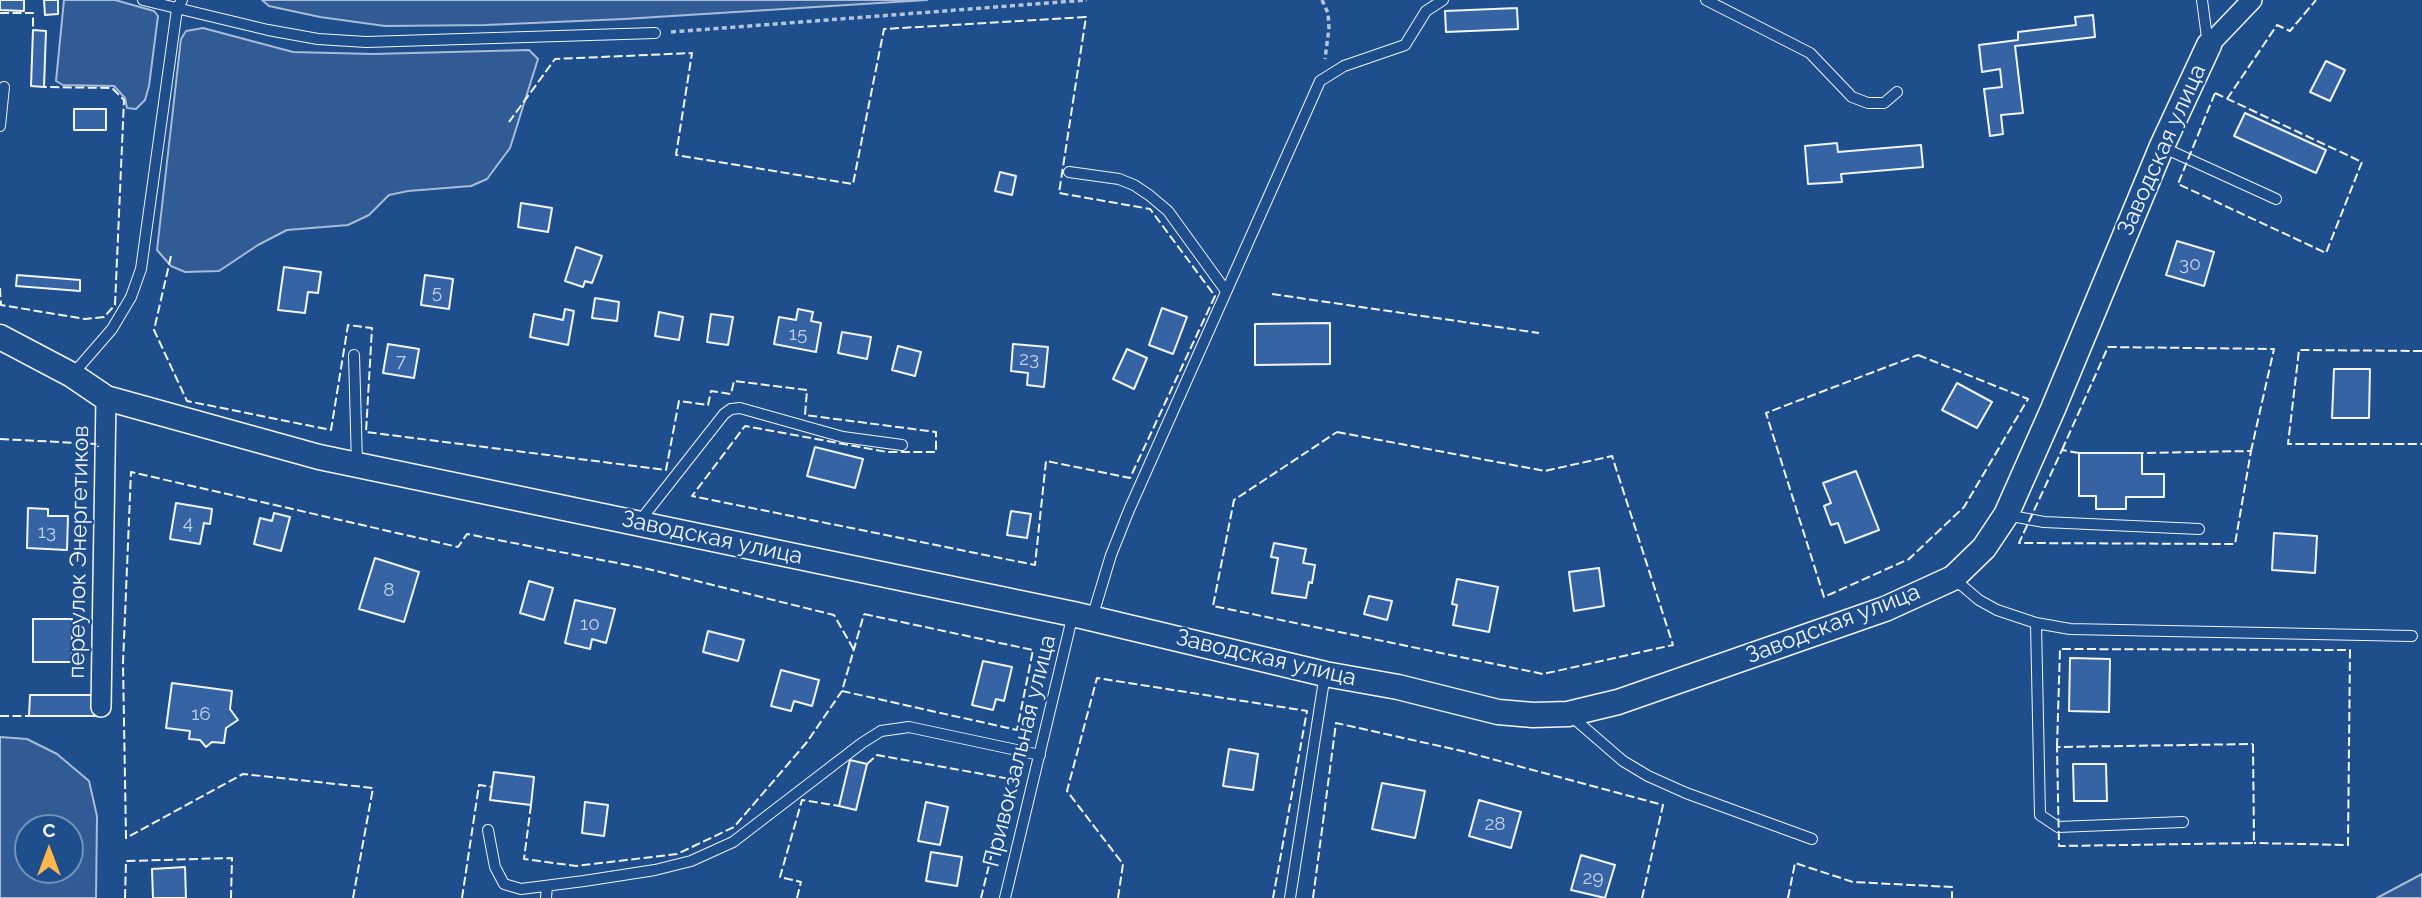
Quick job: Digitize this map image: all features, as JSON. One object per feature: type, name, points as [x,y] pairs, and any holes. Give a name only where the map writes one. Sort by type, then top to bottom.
[{"type":"street","points":[[2208,45],[2252,0]]},
{"type":"street","name":"Заводская улица","points":[[0,337],[72,375],[106,398],[319,457],[1082,616],[1498,712],[1533,715],[1568,713],[1618,702],[1885,609],[1953,578],[1984,548],[2006,514],[2053,409],[2162,146],[2208,45]]},
{"type":"street","name":"переулок Энергетиков","points":[[101,707],[106,398]]},
{"type":"lane","points":[[143,0],[179,4],[281,32],[366,42],[655,33]]},
{"type":"lane","points":[[1320,81],[1345,66],[1405,45],[1426,11],[1443,0]]},
{"type":"lane","points":[[1706,0],[1810,53],[1852,97],[1868,103],[1884,103],[1897,92]]},
{"type":"lane","points":[[2202,0],[2208,45]]},
{"type":"lane","points":[[72,375],[112,329],[131,297],[141,269],[179,4]]},
{"type":"lane","name":"Привокзальная улица","points":[[1004,898],[1041,755],[1082,616],[1320,81]]},
{"type":"lane","points":[[0,126],[4,87]]},
{"type":"lane","points":[[2162,146],[2276,199]]},
{"type":"lane","points":[[1069,173],[1119,179],[1149,195],[1168,211],[1226,291]]},
{"type":"lane","points":[[354,355],[357,464]]},
{"type":"lane","points":[[639,522],[723,414],[731,409],[740,408],[844,437],[902,445]]},
{"type":"lane","points":[[2006,514],[2044,522],[2199,529]]},
{"type":"lane","points":[[1953,578],[1979,600],[1997,610],[2036,624],[2070,629],[2412,636]]},
{"type":"lane","points":[[2036,624],[2040,815],[2058,827],[2183,822]]},
{"type":"lane","points":[[1290,898],[1325,674]]},
{"type":"lane","points":[[1568,713],[1623,761],[1648,776],[1686,793],[1812,839]]},
{"type":"lane","points":[[488,830],[495,867],[504,884],[521,889],[547,886],[656,870],[691,861],[733,842],[881,731],[909,727],[1041,755]]},
{"type":"lane","points":[[546,898],[547,886]]},
{"type":"path","points":[[655,33],[1087,0]]},
{"type":"path","points":[[1320,81],[1329,28],[1328,13],[1322,0]]},
{"type":"shaded area","points":[[64,0],[115,0],[154,11],[158,16],[149,86],[145,100],[136,109],[127,108],[125,98],[114,86],[63,85],[56,81]]},
{"type":"shaded area","points":[[262,0],[927,0],[624,19],[385,26],[320,17],[269,6]]},
{"type":"shaded area","points":[[203,28],[293,52],[373,54],[529,50],[538,59],[510,148],[487,179],[471,186],[389,195],[369,215],[348,225],[287,230],[258,245],[219,271],[185,272],[171,266],[157,250],[181,39],[186,31]]},
{"type":"shaded area","points":[[0,737],[27,739],[57,754],[89,781],[97,816],[96,898],[0,898]]},
{"type":"shaded area","points":[[2422,874],[2422,898],[2377,898]]},
{"type":"building","points":[[0,0],[24,0],[24,11],[0,10]]},
{"type":"building","points":[[44,0],[58,0],[58,14],[45,15]]},
{"type":"building","points":[[1517,8],[1518,29],[1446,32],[1445,11]]},
{"type":"building","points":[[2093,15],[2095,37],[2015,46],[2023,113],[2001,115],[2003,134],[1990,136],[1984,89],[2002,87],[2000,69],[1982,72],[1979,45],[2018,40],[2018,32],[2076,25],[2075,17]]},
{"type":"building","points":[[33,30],[46,31],[44,87],[31,86]]},
{"type":"building","points":[[2326,61],[2345,70],[2330,101],[2310,92]]},
{"type":"building","points":[[74,109],[106,109],[106,130],[74,130]]},
{"type":"building","points":[[2245,113],[2326,150],[2316,173],[2234,136]]},
{"type":"building","points":[[1837,143],[1838,152],[1921,145],[1923,167],[1841,174],[1842,182],[1808,184],[1805,146]]},
{"type":"building","points":[[1000,172],[1016,176],[1012,195],[995,191]]},
{"type":"building","points":[[521,203],[552,208],[548,232],[518,227]]},
{"type":"building","points":[[2177,241],[2214,252],[2204,286],[2166,275]]},
{"type":"building","points":[[576,247],[602,256],[592,283],[585,281],[583,287],[565,281]]},
{"type":"building","points":[[284,267],[321,272],[318,293],[308,292],[305,313],[278,310]]},
{"type":"building","points":[[17,275],[80,280],[80,291],[16,286]]},
{"type":"building","points":[[425,275],[453,279],[449,309],[421,305]]},
{"type":"building","points":[[595,298],[619,302],[617,321],[592,318]]},
{"type":"building","points":[[1162,308],[1187,317],[1173,354],[1149,345]]},
{"type":"building","points":[[565,309],[574,311],[568,345],[530,337],[534,314],[563,320]]},
{"type":"building","points":[[798,309],[813,312],[811,321],[821,323],[816,352],[774,344],[779,317],[796,320]]},
{"type":"building","points":[[659,312],[683,317],[679,340],[655,336]]},
{"type":"building","points":[[711,314],[733,317],[728,345],[707,342]]},
{"type":"building","points":[[1330,323],[1330,364],[1255,365],[1255,324]]},
{"type":"building","points":[[842,332],[871,337],[867,359],[838,353]]},
{"type":"building","points":[[388,344],[419,349],[414,378],[383,373]]},
{"type":"building","points":[[1013,344],[1048,347],[1044,387],[1027,385],[1028,373],[1011,371]]},
{"type":"building","points":[[898,346],[921,352],[915,376],[892,370]]},
{"type":"building","points":[[1127,349],[1147,358],[1134,389],[1113,379]]},
{"type":"building","points":[[2334,369],[2370,369],[2369,418],[2332,418]]},
{"type":"building","points":[[1957,383],[1992,402],[1977,428],[1942,410]]},
{"type":"building","points":[[815,447],[863,459],[855,488],[807,476]]},
{"type":"building","points":[[2079,453],[2142,453],[2142,474],[2164,474],[2164,497],[2126,497],[2126,509],[2096,509],[2096,496],[2079,496]]},
{"type":"building","points":[[1856,471],[1879,530],[1845,543],[1838,523],[1831,525],[1824,506],[1831,503],[1823,483]]},
{"type":"building","points":[[176,503],[212,509],[210,524],[204,523],[200,544],[170,539]]},
{"type":"building","points":[[28,508],[48,509],[48,516],[68,516],[67,550],[27,548]]},
{"type":"building","points":[[1011,511],[1031,514],[1027,538],[1007,535]]},
{"type":"building","points":[[274,513],[290,517],[281,551],[254,544],[260,518],[272,521]]},
{"type":"building","points":[[2274,533],[2317,536],[2315,573],[2272,570]]},
{"type":"building","points":[[1274,543],[1306,549],[1303,563],[1315,565],[1306,598],[1272,593],[1278,558],[1271,557]]},
{"type":"building","points":[[375,558],[419,572],[404,622],[359,609]]},
{"type":"building","points":[[1599,568],[1604,606],[1574,611],[1569,572]]},
{"type":"building","points":[[1457,579],[1498,587],[1489,632],[1453,625],[1457,605],[1452,604]]},
{"type":"building","points":[[529,581],[553,588],[544,620],[520,613]]},
{"type":"building","points":[[1369,596],[1392,601],[1387,620],[1364,614]]},
{"type":"building","points":[[575,600],[615,609],[606,643],[592,639],[590,649],[565,643]]},
{"type":"building","points":[[33,619],[72,619],[72,662],[33,662]]},
{"type":"building","points":[[708,631],[744,640],[738,661],[703,652]]},
{"type":"building","points":[[2070,658],[2110,659],[2109,712],[2069,711]]},
{"type":"building","points":[[983,661],[1012,667],[1004,701],[996,699],[993,710],[972,705]]},
{"type":"building","points":[[781,670],[819,680],[812,706],[794,701],[791,711],[771,706]]},
{"type":"building","points":[[172,683],[232,691],[230,709],[238,720],[226,728],[224,743],[212,742],[206,747],[200,740],[189,739],[190,731],[166,728]]},
{"type":"building","points":[[30,695],[97,695],[96,716],[29,716]]},
{"type":"building","points":[[1229,749],[1258,754],[1253,790],[1223,786]]},
{"type":"building","points":[[850,760],[867,764],[856,810],[839,806]]},
{"type":"building","points":[[2073,764],[2106,764],[2107,801],[2074,801]]},
{"type":"building","points":[[494,772],[534,777],[531,805],[490,800]]},
{"type":"building","points":[[1382,783],[1425,791],[1415,838],[1372,829]]},
{"type":"building","points":[[1479,800],[1521,812],[1511,848],[1469,836]]},
{"type":"building","points":[[585,802],[608,805],[604,836],[582,833]]},
{"type":"building","points":[[926,802],[948,807],[940,845],[918,841]]},
{"type":"building","points":[[931,852],[962,857],[957,886],[926,881]]},
{"type":"building","points":[[1581,855],[1615,865],[1605,898],[1571,890]]},
{"type":"building","points":[[185,867],[186,898],[153,898],[152,869]]},
{"type":"fence","points":[[2227,99],[2277,25],[2290,31],[2316,0]]},
{"type":"fence","points":[[0,13],[33,13],[33,30]]},
{"type":"fence","points":[[171,256],[154,330],[187,401],[331,430],[348,325],[372,328],[366,432],[666,470],[679,401],[708,405],[711,391],[731,394],[734,381],[807,390],[805,415],[936,432],[936,452],[887,452],[745,426],[692,496],[1035,565],[1046,461],[1130,478],[1215,296],[1150,209],[1059,193],[1086,17],[884,29],[853,184],[676,155],[692,53],[555,59],[509,122]]},
{"type":"fence","points":[[0,288],[1,305],[85,319],[104,317],[115,305],[124,100],[112,88],[44,87]]},
{"type":"fence","points":[[2215,93],[2362,162],[2326,253],[2178,184],[2215,93]]},
{"type":"fence","points":[[1272,294],[1539,333]]},
{"type":"fence","points":[[2062,450],[2108,347],[2274,349],[2251,451]]},
{"type":"fence","points":[[2422,351],[2299,350],[2288,444],[2422,444]]},
{"type":"fence","points":[[1918,355],[2028,399],[1964,507],[1909,559],[1824,597],[1766,413],[1918,355]]},
{"type":"fence","points":[[1337,432],[1545,471],[1612,456],[1673,645],[1543,674],[1213,606],[1234,500],[1337,432]]},
{"type":"fence","points":[[0,439],[98,444],[98,447]]},
{"type":"fence","points":[[2079,453],[2062,450],[2019,543],[2235,544],[2251,451],[2142,453]]},
{"type":"fence","points":[[353,898],[373,788],[243,774],[126,838],[123,663],[131,472],[458,547],[467,534],[648,569],[834,615],[854,650]]},
{"type":"fence","points":[[864,614],[1033,650],[1017,730],[842,691],[864,614]]},
{"type":"fence","points":[[2057,747],[2060,649],[2350,650],[2348,845],[2254,843]]},
{"type":"fence","points":[[1118,898],[1123,864],[1067,791],[1097,678],[1307,711],[1273,898]]},
{"type":"fence","points":[[531,805],[524,859],[576,866],[677,854],[734,827],[807,742],[842,691]]},
{"type":"fence","points":[[0,716],[29,716]]},
{"type":"fence","points":[[1313,898],[1336,723],[1462,751],[1663,805],[1642,898]]},
{"type":"fence","points":[[2253,744],[2254,843],[2059,846],[2057,747],[2253,744]]},
{"type":"fence","points":[[867,764],[877,755],[1010,779],[981,898]]},
{"type":"fence","points":[[462,898],[479,785],[492,787]]},
{"type":"fence","points":[[797,898],[801,882],[780,877],[802,800],[839,806]]},
{"type":"fence","points":[[125,898],[126,861],[232,858],[231,898]]},
{"type":"fence","points":[[1788,898],[1795,863],[1853,882],[1952,887],[1952,898]]}]
